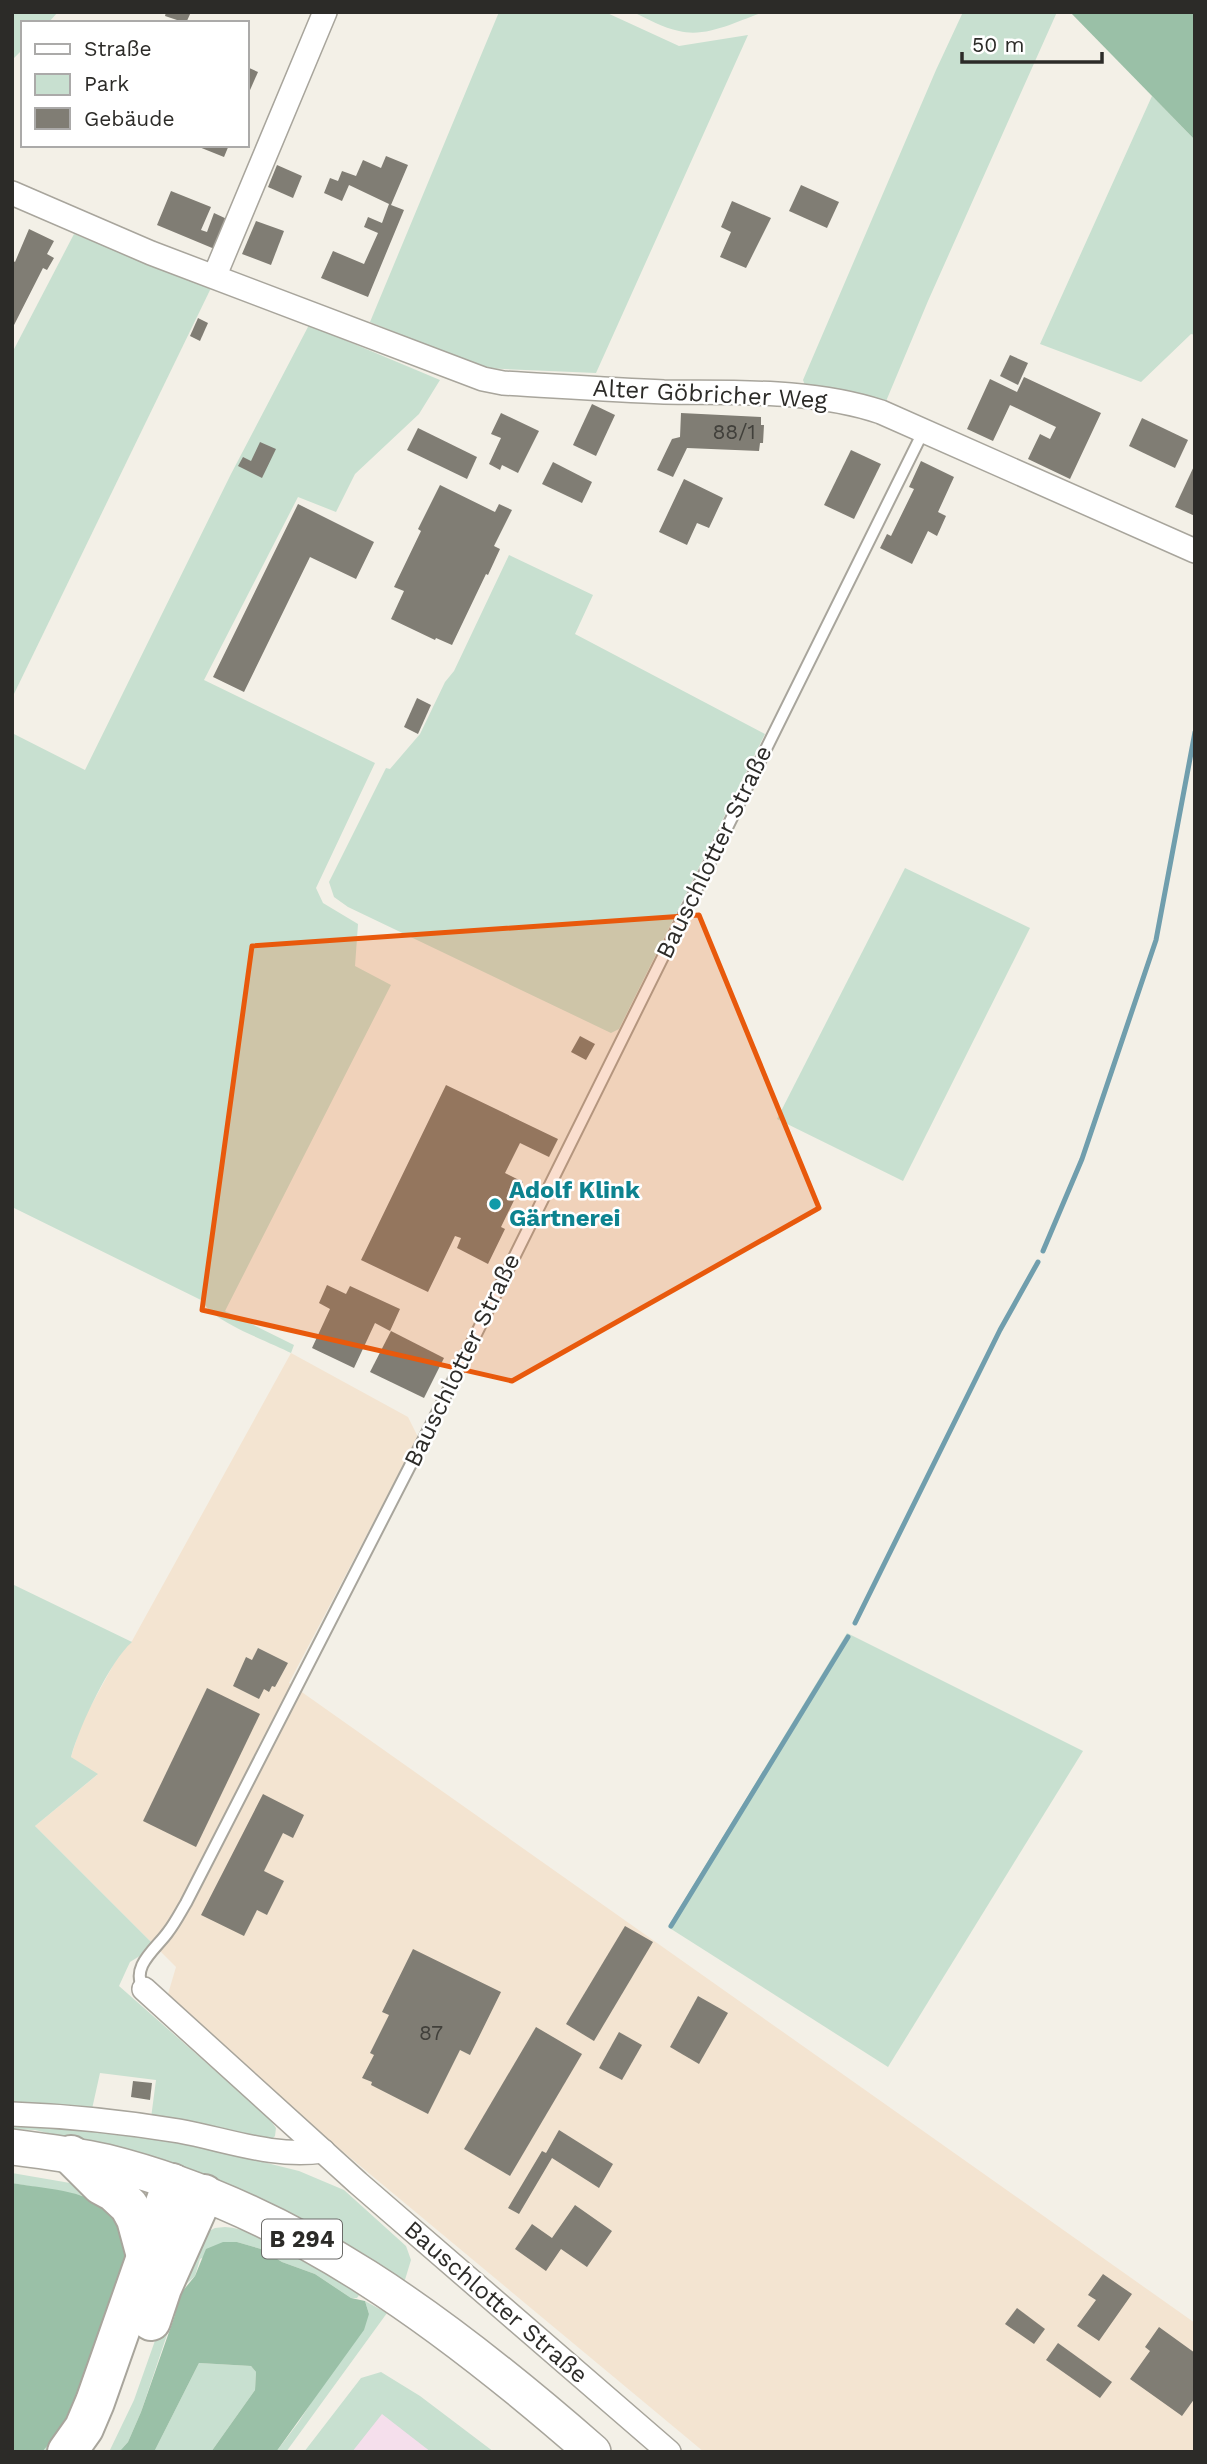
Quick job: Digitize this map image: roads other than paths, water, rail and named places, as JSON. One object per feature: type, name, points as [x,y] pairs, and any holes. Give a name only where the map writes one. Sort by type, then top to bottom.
[{"type":"highway","points":[[71,2155],[101,2185],[114,2192],[129,2206],[136,2219],[146,2256]]},
{"type":"highway","points":[[67,2452],[84,2428],[95,2402],[146,2256],[188,2188]]},
{"type":"highway","points":[[96,2452],[116,2414],[162,2288],[188,2188]]},
{"type":"main road","name":"B 294","points":[[12,2147],[117,2165],[188,2188],[284,2229],[333,2255],[424,2314],[490,2365],[593,2452]]},
{"type":"street","points":[[215,275],[325,12]]},
{"type":"street","name":"Alter Göbricher Weg","points":[[12,193],[151,253],[484,379],[503,383],[660,392],[790,394],[831,398],[881,412],[1195,551]]},
{"type":"street","name":"Bauschlotter Straße","points":[[144,1989],[323,2151],[669,2452]]},
{"type":"street","points":[[12,2114],[120,2122],[271,2152],[298,2154],[323,2151]]},
{"type":"lane","name":"Bauschlotter Straße","points":[[144,1989],[139,1975],[141,1966],[170,1930],[186,1903],[363,1558],[923,432]]},
{"type":"waterway","points":[[1043,1251],[1082,1159],[1156,940],[1195,732]]},
{"type":"waterway","points":[[855,1623],[1000,1330],[1038,1262]]},
{"type":"waterway","points":[[671,1926],[848,1637]]},
{"type":"place","name":"Adolf Klink Gärtnerei","points":[[495,1204]]}]
